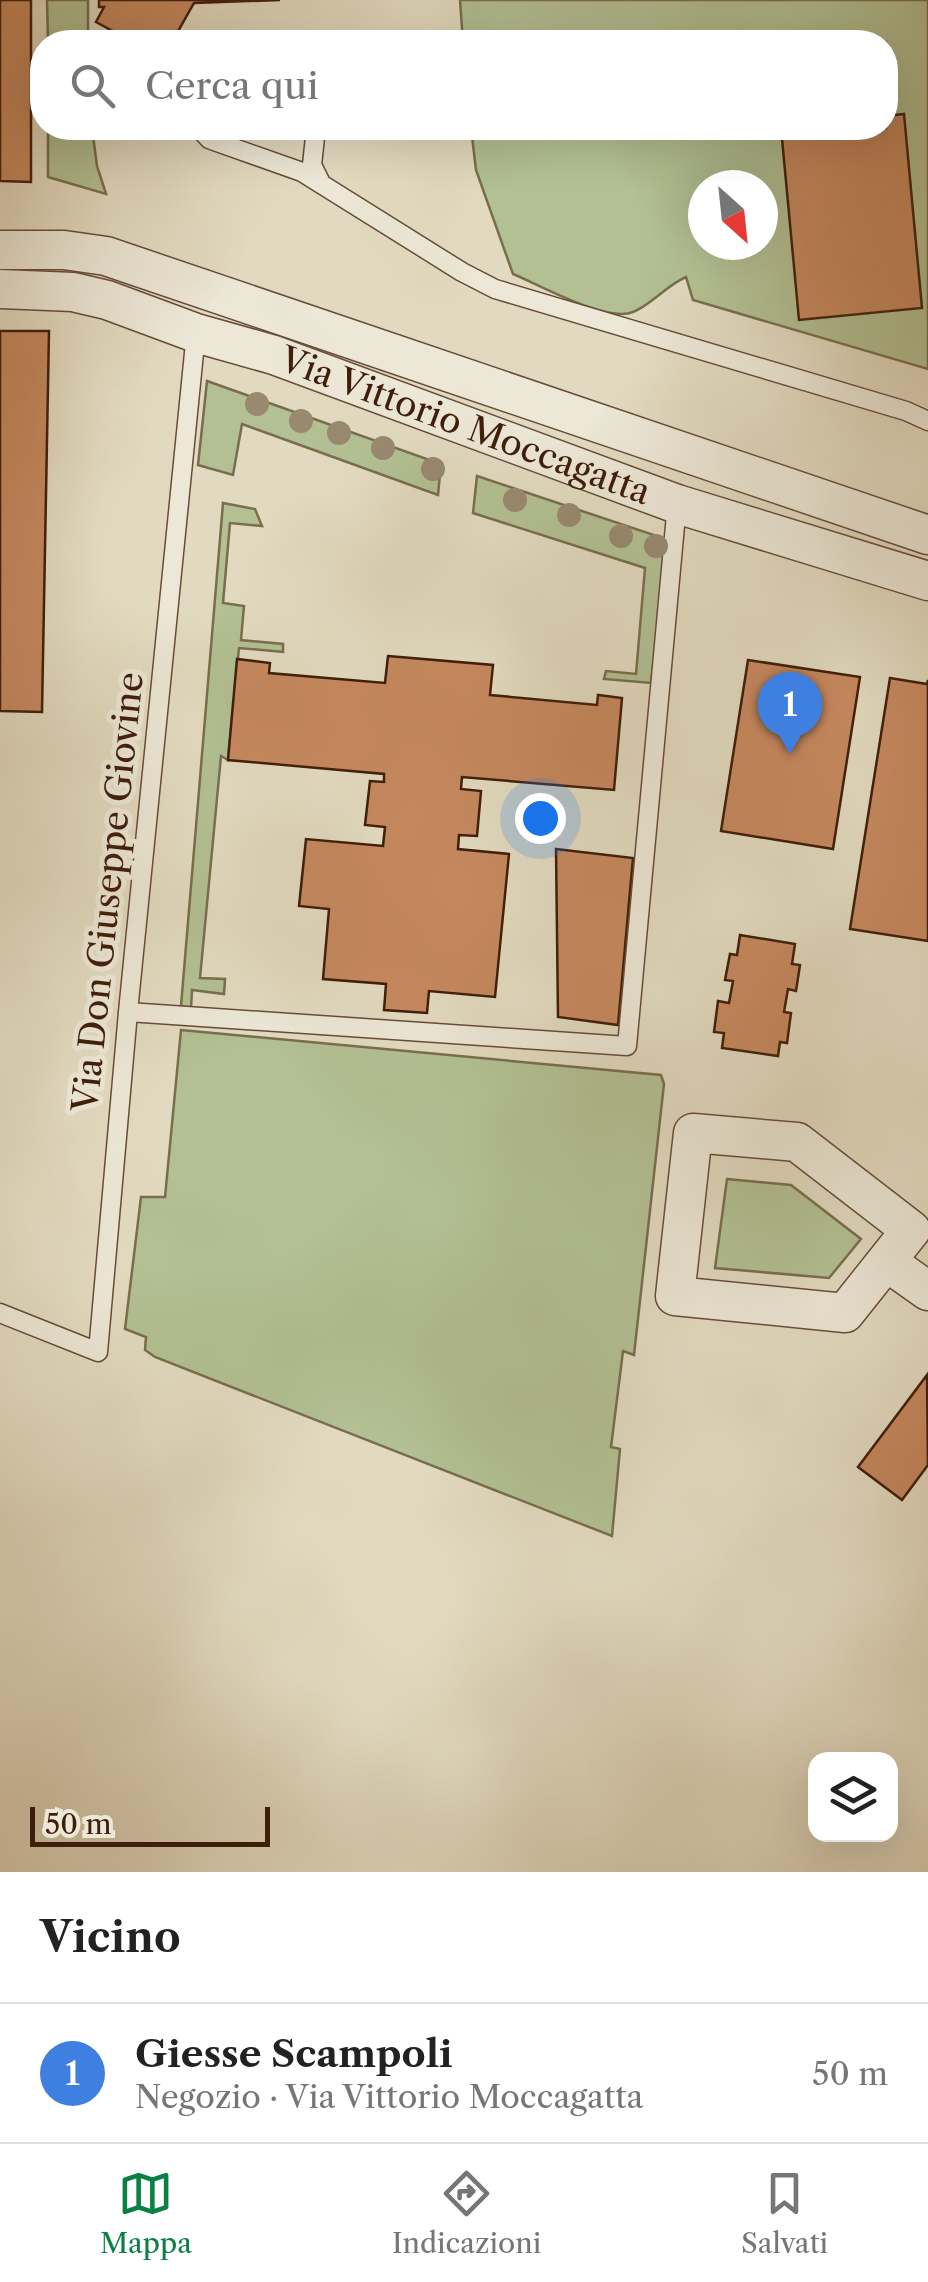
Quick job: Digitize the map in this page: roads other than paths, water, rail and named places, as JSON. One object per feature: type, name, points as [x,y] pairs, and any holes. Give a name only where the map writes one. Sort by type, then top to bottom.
[{"type":"street","name":"Via Vittorio Moccagatta","points":[[0,250],[64,250],[106,256],[928,535]]},
{"type":"street","name":"Via Vittorio Moccagatta","points":[[0,289],[89,294],[196,333],[274,355],[676,504],[928,581]]},
{"type":"street","points":[[694,1133],[797,1142],[911,1230],[887,1262],[845,1313],[675,1296],[694,1133]]},
{"type":"street","points":[[887,1262],[928,1292]]},
{"type":"lane","points":[[215,140],[293,168],[494,289],[906,411],[928,421]]},
{"type":"lane","points":[[315,140],[312,165],[329,190]]},
{"type":"lane","name":"Via Don Giuseppe Giovine","points":[[0,1313],[98,1352],[196,333]]},
{"type":"lane","points":[[128,1012],[626,1046],[676,504]]},
{"type":"place","name":"Giesse Scampoli","points":[[790,754]]}]
